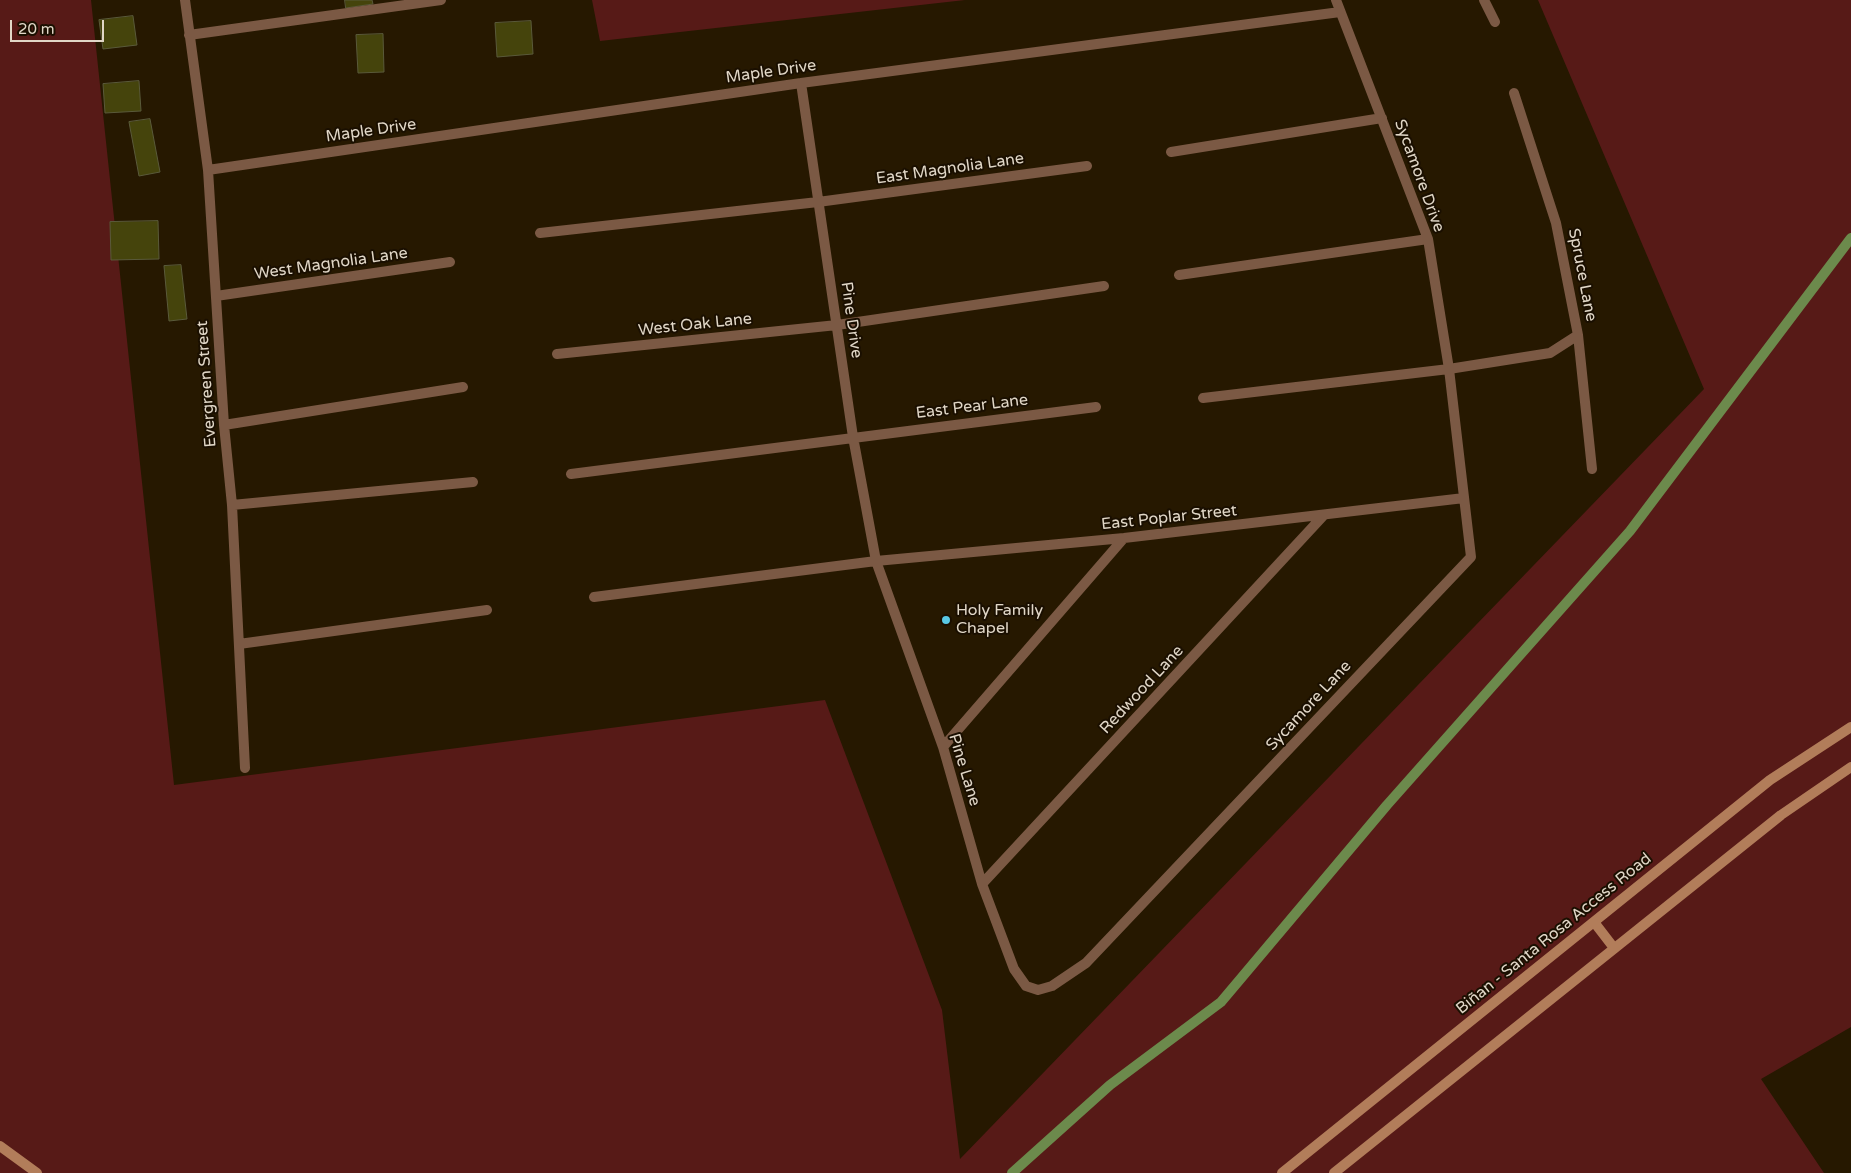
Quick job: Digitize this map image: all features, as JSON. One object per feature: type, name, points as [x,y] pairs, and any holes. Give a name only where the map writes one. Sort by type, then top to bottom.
[{"type":"main road","name":"Biñan - Santa Rosa Access Road","points":[[1282,1173],[1770,780],[1851,727]]},
{"type":"main road","points":[[1334,1173],[1781,814],[1851,767]]},
{"type":"main road","points":[[1594,922],[1614,948]]},
{"type":"main road","points":[[0,1146],[37,1173]]},
{"type":"street","name":"Evergreen Street","points":[[185,0],[208,170],[224,425],[232,506],[245,768]]},
{"type":"street","points":[[189,35],[441,0]]},
{"type":"street","name":"Sycamore Drive","points":[[1336,0],[1428,239],[1449,369]]},
{"type":"street","points":[[1484,0],[1495,22]]},
{"type":"street","name":"Maple Drive","points":[[208,170],[801,83],[1340,12]]},
{"type":"street","name":"Pine Drive","points":[[801,83],[853,437],[876,561]]},
{"type":"street","name":"Spruce Lane","points":[[1514,93],[1556,223],[1578,335],[1592,469]]},
{"type":"street","points":[[1171,152],[1382,118]]},
{"type":"street","name":"East Magnolia Lane","points":[[540,234],[818,202],[1087,166]]},
{"type":"street","points":[[1179,275],[1428,239]]},
{"type":"street","name":"West Magnolia Lane","points":[[216,296],[450,262]]},
{"type":"street","name":"West Oak Lane","points":[[557,354],[837,325],[1104,286]]},
{"type":"street","points":[[1203,398],[1449,369],[1550,353],[1578,335]]},
{"type":"street","name":"Sycamore Lane","points":[[1026,986],[1038,990],[1045,989],[1086,964],[1471,557],[1449,369]]},
{"type":"street","points":[[224,425],[463,387]]},
{"type":"street","name":"East Pear Lane","points":[[571,474],[1096,407]]},
{"type":"street","points":[[232,506],[473,482]]},
{"type":"street","name":"East Poplar Street","points":[[594,597],[876,561],[1124,538],[1464,498]]},
{"type":"street","name":"Redwood Lane","points":[[982,884],[1323,516]]},
{"type":"street","points":[[943,747],[1124,538]]},
{"type":"street","name":"Pine Lane","points":[[876,561],[943,747],[982,884],[1014,968],[1026,986]]},
{"type":"street","points":[[239,644],[487,610]]},
{"type":"shaded area","points":[[0,0],[91,0],[174,785],[825,700],[942,1010],[960,1159],[1704,389],[1538,0],[1851,0],[1851,1027],[1761,1079],[1824,1173],[0,1173]]},
{"type":"shaded area","points":[[592,0],[965,0],[600,41]]},
{"type":"building","points":[[345,0],[372,0],[373,4],[346,8]]},
{"type":"building","points":[[133,16],[137,45],[103,49],[99,20]]},
{"type":"building","points":[[531,21],[533,54],[497,57],[495,23]]},
{"type":"building","points":[[383,34],[384,72],[358,73],[356,35]]},
{"type":"building","points":[[139,81],[141,111],[105,113],[103,84]]},
{"type":"building","points":[[150,119],[160,172],[139,176],[129,122]]},
{"type":"building","points":[[158,221],[159,259],[111,260],[110,222]]},
{"type":"building","points":[[181,265],[187,319],[169,321],[164,266]]},
{"type":"waterway","points":[[1012,1173],[1110,1085],[1221,1002],[1387,805],[1630,531],[1851,238]]},
{"type":"place","name":"Holy Family Chapel","points":[[946,620]]}]
